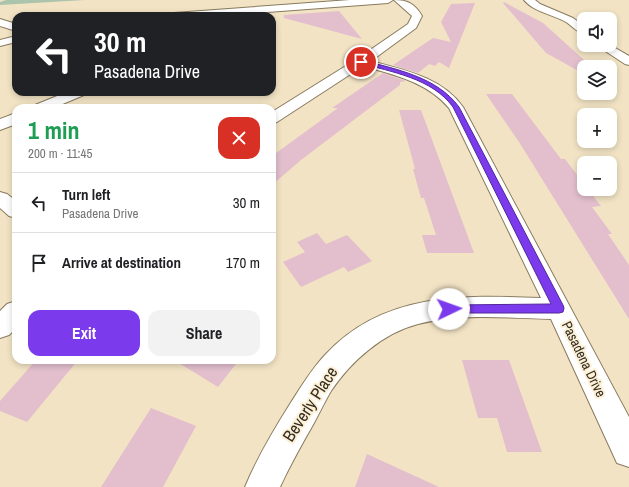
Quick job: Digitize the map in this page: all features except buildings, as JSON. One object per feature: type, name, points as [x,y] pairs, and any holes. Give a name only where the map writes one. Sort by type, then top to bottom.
[{"type":"street","points":[[228,12],[388,0]]},
{"type":"street","points":[[276,116],[361,62],[412,26],[417,16],[414,11],[399,0]]},
{"type":"street","points":[[529,0],[537,6],[569,20],[577,26]]},
{"type":"street","points":[[0,22],[12,26]]},
{"type":"street","points":[[0,43],[12,40]]},
{"type":"street","points":[[614,52],[629,61]]},
{"type":"street","name":"Pasadena Drive","points":[[361,62],[414,77],[434,87],[449,98],[456,107],[559,308],[629,451]]},
{"type":"street","points":[[50,104],[69,96]]},
{"type":"street","points":[[0,125],[12,120]]},
{"type":"street","points":[[0,198],[12,208]]},
{"type":"street","name":"Beverly Place","points":[[262,487],[279,451],[325,376],[348,350],[372,333],[400,319],[433,310],[464,308],[559,308]]},
{"type":"street","points":[[0,327],[12,316]]},
{"type":"green space","points":[[6,0],[85,0],[0,5],[0,2]]},
{"type":"route","points":[[361,62],[414,77],[440,90],[449,98],[456,107],[559,308],[449,309]]}]
